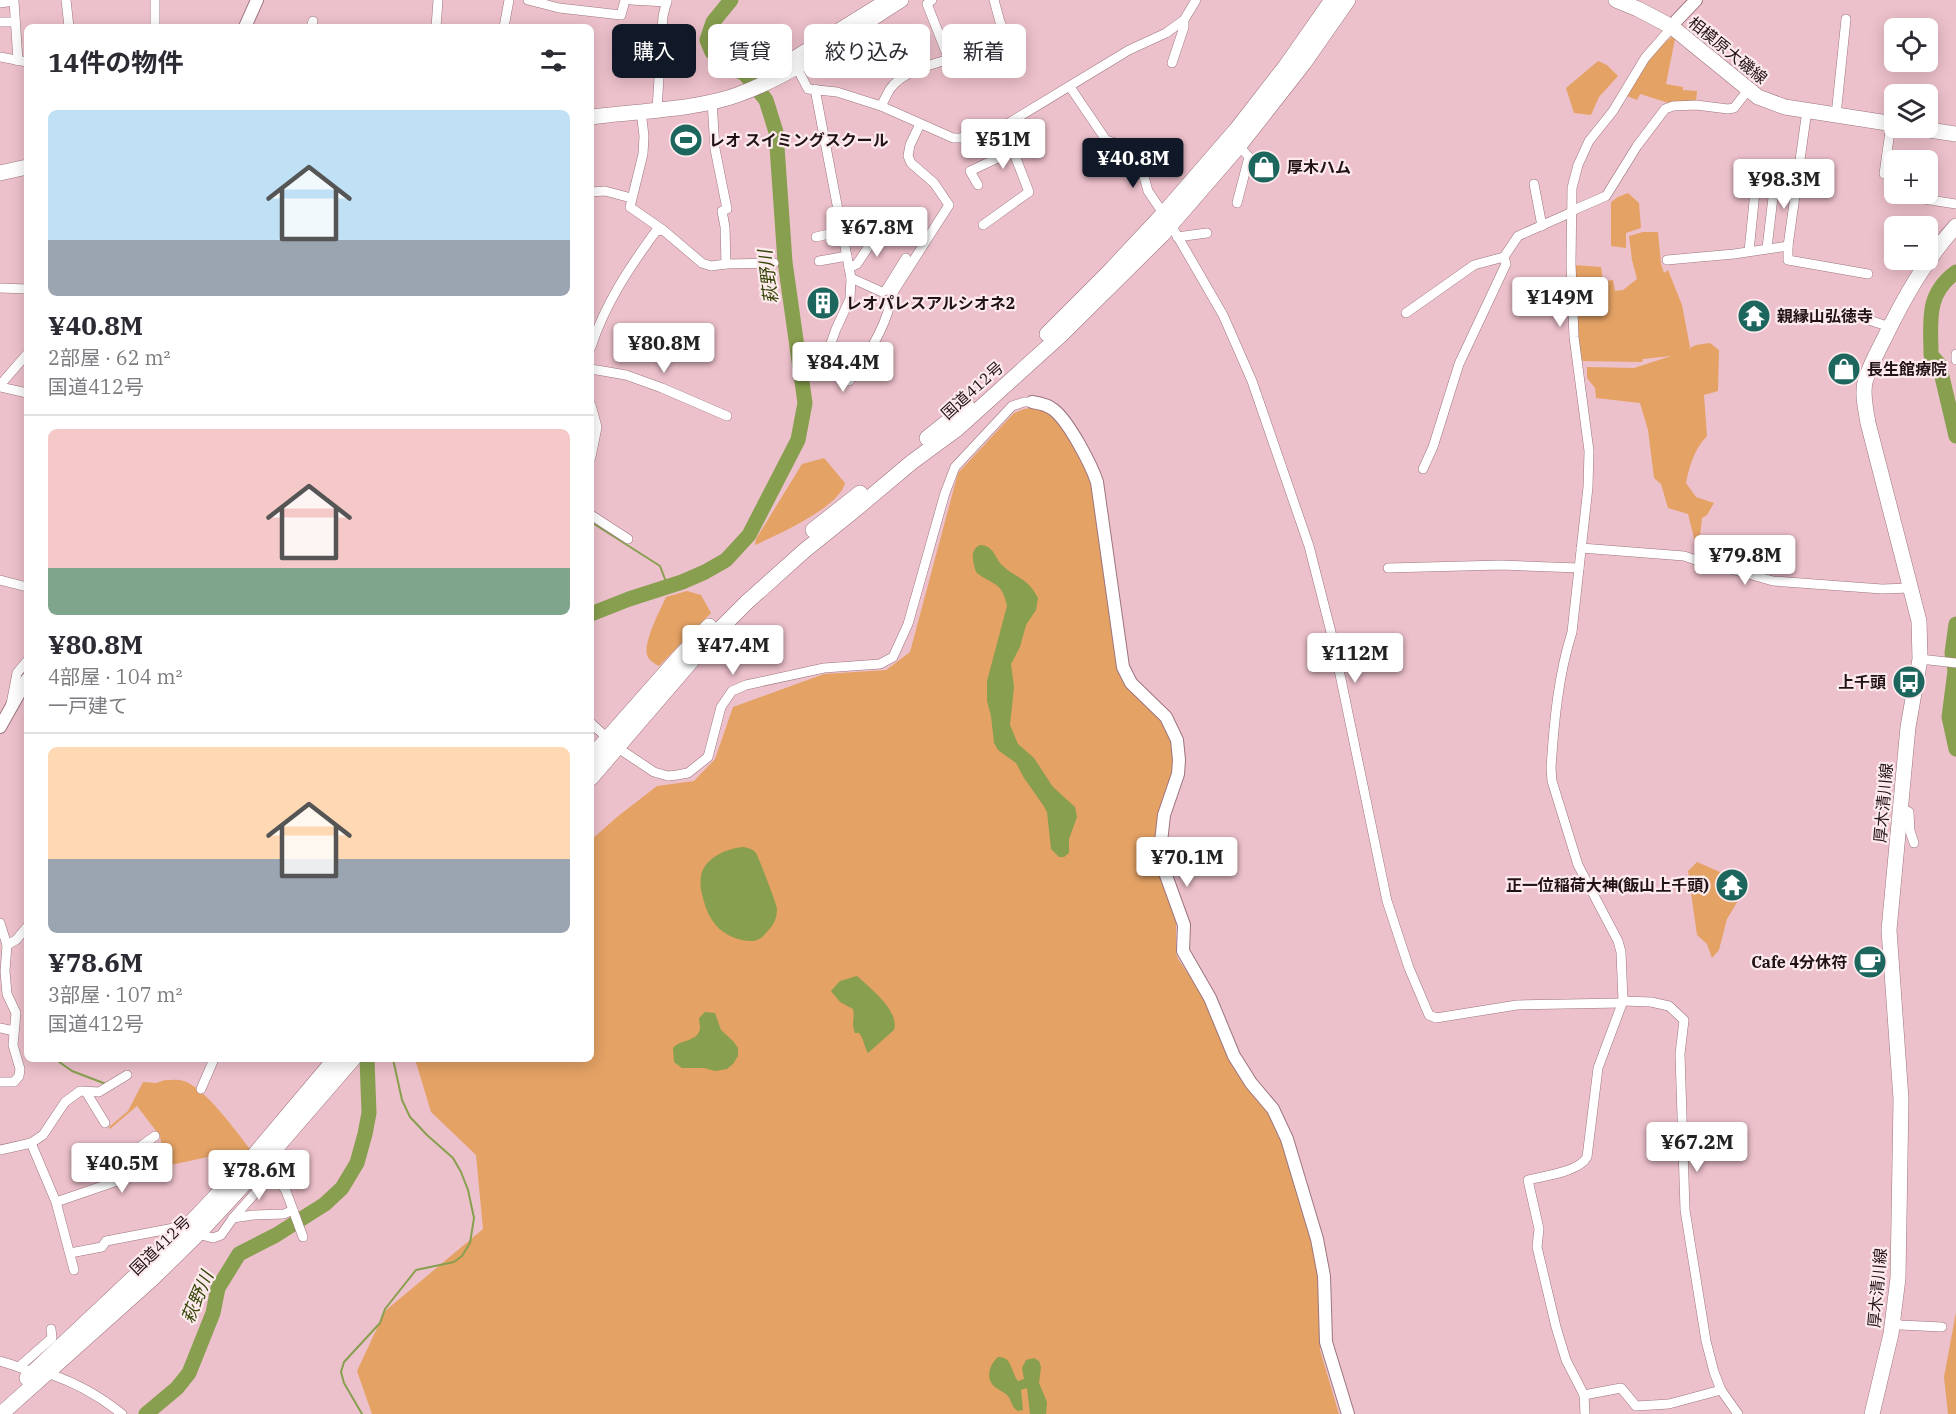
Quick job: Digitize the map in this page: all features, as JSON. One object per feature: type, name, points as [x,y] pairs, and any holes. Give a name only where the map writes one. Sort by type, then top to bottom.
[{"type":"main road","points":[[792,67],[900,0]]},
{"type":"main road","name":"国道412号","points":[[1171,225],[1236,130],[1285,67],[1332,0]]},
{"type":"main road","name":"国道412号","points":[[594,773],[612,742],[681,655],[748,588],[797,543],[952,420],[1171,225],[1239,146],[1304,63],[1348,0]]},
{"type":"main road","name":"相模原大磯線","points":[[1616,0],[1672,27],[1748,90],[1770,103],[1884,123]]},
{"type":"main road","points":[[594,117],[712,101],[747,91],[763,78]]},
{"type":"main road","points":[[1938,131],[1956,134]]},
{"type":"main road","points":[[0,173],[24,168]]},
{"type":"main road","name":"厚木清川線","points":[[1872,1414],[1893,1321],[1898,1278],[1901,1099],[1889,930],[1908,727],[1925,659],[1919,621],[1865,406],[1865,381],[1908,291],[1922,268],[1956,226]]},
{"type":"main road","name":"国道412号","points":[[594,756],[612,742]]},
{"type":"main road","name":"国道412号","points":[[0,1402],[183,1231],[336,1065]]},
{"type":"main road","name":"国道412号","points":[[1,1414],[33,1370],[152,1279],[199,1233],[336,1065]]},
{"type":"street","points":[[66,0],[69,24]]},
{"type":"street","points":[[155,0],[155,24]]},
{"type":"street","points":[[436,24],[438,0]]},
{"type":"street","points":[[505,24],[509,0]]},
{"type":"street","points":[[528,0],[549,2],[603,14],[621,15],[625,0]]},
{"type":"street","points":[[631,0],[667,1],[663,16],[657,109]]},
{"type":"street","points":[[792,56],[883,0]]},
{"type":"street","points":[[881,106],[891,88],[901,78],[946,60],[948,57],[927,4],[932,0]]},
{"type":"street","points":[[994,0],[1001,24]]},
{"type":"street","points":[[796,66],[808,89],[837,92],[881,106],[953,138],[960,138],[1003,125],[1129,50],[1166,33],[1184,20],[1196,0]]},
{"type":"street","points":[[1585,1414],[1584,1395],[1566,1360],[1556,1327],[1537,1247],[1539,1229],[1528,1180],[1580,1166],[1587,1156],[1598,1068],[1622,1002],[1621,952],[1618,941],[1578,865],[1552,781],[1551,768],[1564,661],[1572,632],[1588,486],[1589,451],[1574,337],[1571,264],[1572,188],[1578,165],[1589,141],[1613,111],[1645,58],[1696,0]]},
{"type":"street","points":[[0,3],[14,1],[22,62],[0,57]]},
{"type":"street","points":[[246,24],[255,2]]},
{"type":"street","points":[[1836,115],[1846,19]]},
{"type":"street","points":[[1172,63],[1184,27],[1184,20]]},
{"type":"street","points":[[0,22],[15,22]]},
{"type":"street","points":[[1070,87],[1106,140],[1130,148],[1145,157],[1143,173],[1148,191],[1171,225],[1223,315],[1252,381],[1309,546],[1332,636],[1387,901],[1409,968],[1429,1015],[1436,1018],[1517,1005],[1651,1002],[1669,1006],[1684,1020],[1680,1054],[1685,1210],[1706,1341],[1714,1372],[1721,1390],[1738,1414]]},
{"type":"street","points":[[815,90],[851,278],[850,299],[825,360],[849,381],[876,338],[892,294],[950,207],[934,183],[911,163],[908,156],[910,145],[920,124]]},
{"type":"street","points":[[1406,313],[1474,265],[1504,257],[1518,236],[1606,196],[1637,147],[1665,109],[1673,106],[1696,105],[1734,108],[1748,90]]},
{"type":"street","points":[[712,101],[715,148],[727,209],[722,211],[726,264]]},
{"type":"street","points":[[1807,110],[1788,260],[1868,273]]},
{"type":"street","points":[[641,111],[644,136],[643,154],[630,207],[663,230],[702,263],[711,266],[774,263]]},
{"type":"street","points":[[983,225],[1029,192],[1003,125]]},
{"type":"street","points":[[1237,203],[1249,157],[1239,146]]},
{"type":"street","points":[[978,185],[970,171],[1013,151]]},
{"type":"street","points":[[1749,251],[1757,172],[1759,170],[1787,173]]},
{"type":"street","points":[[1767,248],[1776,172]]},
{"type":"street","points":[[1534,184],[1542,226]]},
{"type":"street","points":[[594,192],[605,191],[631,198]]},
{"type":"street","points":[[1938,202],[1956,204]]},
{"type":"street","points":[[849,268],[857,264],[884,225]]},
{"type":"street","points":[[1171,225],[1207,233]]},
{"type":"street","points":[[594,333],[630,265],[656,231],[663,230]]},
{"type":"street","points":[[816,237],[842,231]]},
{"type":"street","points":[[1667,260],[1788,246]]},
{"type":"street","points":[[819,261],[847,256]]},
{"type":"street","points":[[1423,469],[1433,447],[1459,364],[1506,264],[1504,257]]},
{"type":"street","points":[[851,278],[882,292],[886,290],[894,272],[906,258]]},
{"type":"street","points":[[0,288],[24,289]]},
{"type":"street","points":[[1866,319],[1890,327]]},
{"type":"street","points":[[1956,354],[1956,360]]},
{"type":"street","points":[[24,358],[0,386],[24,392]]},
{"type":"street","points":[[594,370],[626,375],[727,416]]},
{"type":"street","points":[[594,726],[612,742],[654,772],[668,776],[688,773],[708,757],[721,707],[732,691],[746,685],[824,668],[880,664],[893,657],[908,624],[955,467],[1012,406],[1032,402],[1045,405],[1056,412],[1086,455],[1097,482],[1123,667],[1131,683],[1166,717],[1175,734],[1179,750],[1178,774],[1164,815],[1161,842],[1165,873],[1184,925],[1183,951],[1210,998],[1234,1056],[1251,1083],[1273,1109],[1287,1139],[1317,1239],[1324,1276],[1326,1342],[1348,1414]]},
{"type":"street","points":[[594,416],[597,427],[594,442]]},
{"type":"street","points":[[594,517],[628,539]]},
{"type":"street","points":[[1581,548],[1684,556],[1716,567],[1731,568],[1773,581],[1882,589],[1910,588]]},
{"type":"street","points":[[1388,568],[1501,565],[1579,568]]},
{"type":"street","points":[[0,580],[24,586]]},
{"type":"street","points":[[1925,659],[1956,663]]},
{"type":"street","points":[[4,718],[17,673],[24,665]]},
{"type":"street","points":[[4,718],[24,684]]},
{"type":"street","points":[[1901,808],[1909,812],[1914,840]]},
{"type":"street","points":[[0,923],[7,945],[5,981],[7,994],[16,1013],[13,1045],[20,1069],[19,1076],[14,1082],[0,1082]]},
{"type":"street","points":[[7,945],[16,940],[24,931]]},
{"type":"street","points":[[0,1028],[14,1031]]},
{"type":"street","points":[[201,1089],[212,1062]]},
{"type":"street","points":[[0,1150],[31,1143],[43,1135],[65,1102],[80,1091],[99,1092],[127,1075]]},
{"type":"street","points":[[86,1092],[105,1123]]},
{"type":"street","points":[[56,1202],[129,1177],[132,1173],[126,1155],[155,1136]]},
{"type":"street","points":[[31,1143],[56,1202],[74,1270]]},
{"type":"street","points":[[70,1253],[102,1247],[106,1241],[174,1228],[213,1238],[221,1235],[272,1171],[286,1191],[303,1237]]},
{"type":"street","points":[[233,1218],[284,1214],[293,1210]]},
{"type":"street","points":[[1893,1321],[1900,1325],[1942,1327]]},
{"type":"street","points":[[33,1370],[52,1338],[51,1329]]},
{"type":"street","points":[[0,1361],[33,1370],[99,1397],[121,1414]]},
{"type":"street","points":[[1584,1395],[1621,1388],[1636,1406],[1669,1404],[1721,1390]]},
{"type":"shaded area","points":[[1672,37],[1675,39],[1666,84],[1683,87],[1683,90],[1697,91],[1696,102],[1672,104],[1640,94],[1637,100],[1627,96],[1652,56]]},
{"type":"shaded area","points":[[1598,61],[1607,65],[1618,76],[1599,97],[1591,115],[1574,113],[1566,88]]},
{"type":"shaded area","points":[[1628,193],[1639,203],[1641,228],[1626,233],[1626,248],[1611,246],[1611,202]]},
{"type":"shaded area","points":[[1643,232],[1658,232],[1661,264],[1664,273],[1668,270],[1682,305],[1690,347],[1688,349],[1710,343],[1719,350],[1718,391],[1704,395],[1707,436],[1693,458],[1686,483],[1696,497],[1714,503],[1707,515],[1702,518],[1700,536],[1695,542],[1688,514],[1668,508],[1661,484],[1654,478],[1648,430],[1640,403],[1596,398],[1595,388],[1587,378],[1587,367],[1634,368],[1671,356],[1643,359],[1642,362],[1580,361],[1574,265],[1601,267],[1603,281],[1613,280],[1615,291],[1623,290],[1637,279],[1629,236]]},
{"type":"shaded area","points":[[1024,409],[1043,410],[1057,421],[1083,463],[1094,493],[1117,666],[1128,689],[1157,715],[1170,738],[1174,756],[1172,775],[1157,819],[1156,856],[1161,879],[1176,919],[1176,953],[1269,1113],[1283,1142],[1314,1248],[1320,1298],[1320,1350],[1339,1414],[372,1414],[357,1371],[385,1311],[483,1229],[476,1155],[431,1112],[416,1062],[594,1062],[594,837],[657,786],[694,781],[715,759],[733,707],[824,674],[886,670],[910,652],[958,473],[1014,413]]},
{"type":"shaded area","points":[[824,458],[845,483],[841,492],[820,511],[755,545],[756,539],[802,464]]},
{"type":"shaded area","points":[[980,545],[989,548],[1000,563],[1026,582],[1038,598],[1036,610],[1026,625],[1020,647],[1011,664],[1014,687],[1010,725],[1018,744],[1034,758],[1053,787],[1075,807],[1077,817],[1069,839],[1069,853],[1064,857],[1059,857],[1051,849],[1047,812],[1043,805],[1016,763],[998,750],[994,743],[987,701],[987,681],[1007,606],[996,584],[976,572],[973,553]]},
{"type":"shaded area","points":[[687,591],[701,595],[711,613],[659,666],[648,657],[647,644],[652,627],[666,597]]},
{"type":"shaded area","points":[[744,847],[756,853],[777,909],[771,928],[761,938],[752,941],[730,936],[715,925],[706,908],[701,884],[703,870],[711,859],[731,849]]},
{"type":"shaded area","points":[[1697,862],[1737,882],[1739,899],[1727,919],[1719,950],[1712,958],[1707,944],[1697,935],[1688,871]]},
{"type":"shaded area","points":[[857,976],[883,1000],[893,1015],[895,1023],[894,1030],[868,1053],[861,1035],[855,1033],[853,1009],[840,1002],[831,991],[840,981]]},
{"type":"shaded area","points":[[705,1012],[715,1013],[721,1030],[738,1048],[738,1056],[727,1069],[715,1071],[704,1068],[682,1068],[674,1062],[673,1048],[699,1033],[699,1018]]},
{"type":"shaded area","points":[[165,1080],[184,1081],[193,1085],[220,1111],[250,1149],[235,1164],[226,1153],[166,1166],[160,1136],[137,1106],[110,1129],[109,1127],[128,1111],[143,1082],[156,1083]]},
{"type":"shaded area","points":[[1956,1312],[1956,1414],[1948,1414],[1944,1377]]},
{"type":"shaded area","points":[[998,1357],[1003,1357],[1009,1362],[1018,1381],[1024,1379],[1022,1368],[1026,1360],[1034,1358],[1039,1361],[1041,1367],[1039,1383],[1047,1402],[1046,1414],[1030,1414],[1027,1388],[1021,1390],[1023,1410],[1018,1411],[1008,1396],[992,1384],[989,1372]]},
{"type":"waterway","name":"萩野川","points":[[594,613],[682,582],[726,560],[749,535],[798,440],[805,403],[785,262],[776,132],[766,100],[745,74],[724,64],[712,52],[707,40],[713,22],[731,0]]},
{"type":"waterway","points":[[1956,272],[1946,281],[1934,299],[1931,320],[1931,355],[1939,364],[1956,436]]},
{"type":"waterway","points":[[594,524],[660,566],[668,587]]},
{"type":"waterway","points":[[1956,624],[1952,653],[1955,671],[1949,717],[1956,749]]},
{"type":"waterway","points":[[59,1062],[72,1071],[106,1084]]},
{"type":"waterway","name":"萩野川","points":[[146,1414],[177,1388],[189,1373],[213,1313],[218,1288],[239,1254],[276,1235],[325,1204],[342,1188],[357,1163],[365,1134],[369,1113],[367,1062]]},
{"type":"waterway","points":[[362,1414],[344,1383],[341,1372],[344,1362],[380,1323],[385,1309],[416,1270],[454,1262],[462,1256],[470,1243],[474,1218],[468,1190],[453,1158],[410,1117],[402,1100],[394,1062]]},
{"type":"place","name":"レオ スイミングスクール","points":[[686,140]]},
{"type":"place","name":"厚木ハム","points":[[1264,167]]},
{"type":"place","name":"レオパレスアルシオネ2","points":[[823,303]]},
{"type":"place","name":"親縁山弘徳寺","points":[[1754,316]]},
{"type":"place","name":"長生館療院","points":[[1844,369]]},
{"type":"place","name":"上千頭","points":[[1909,682]]},
{"type":"place","name":"正一位稲荷大神(飯山上千頭)","points":[[1732,885]]},
{"type":"place","name":"Cafe 4分休符","points":[[1870,962]]}]
